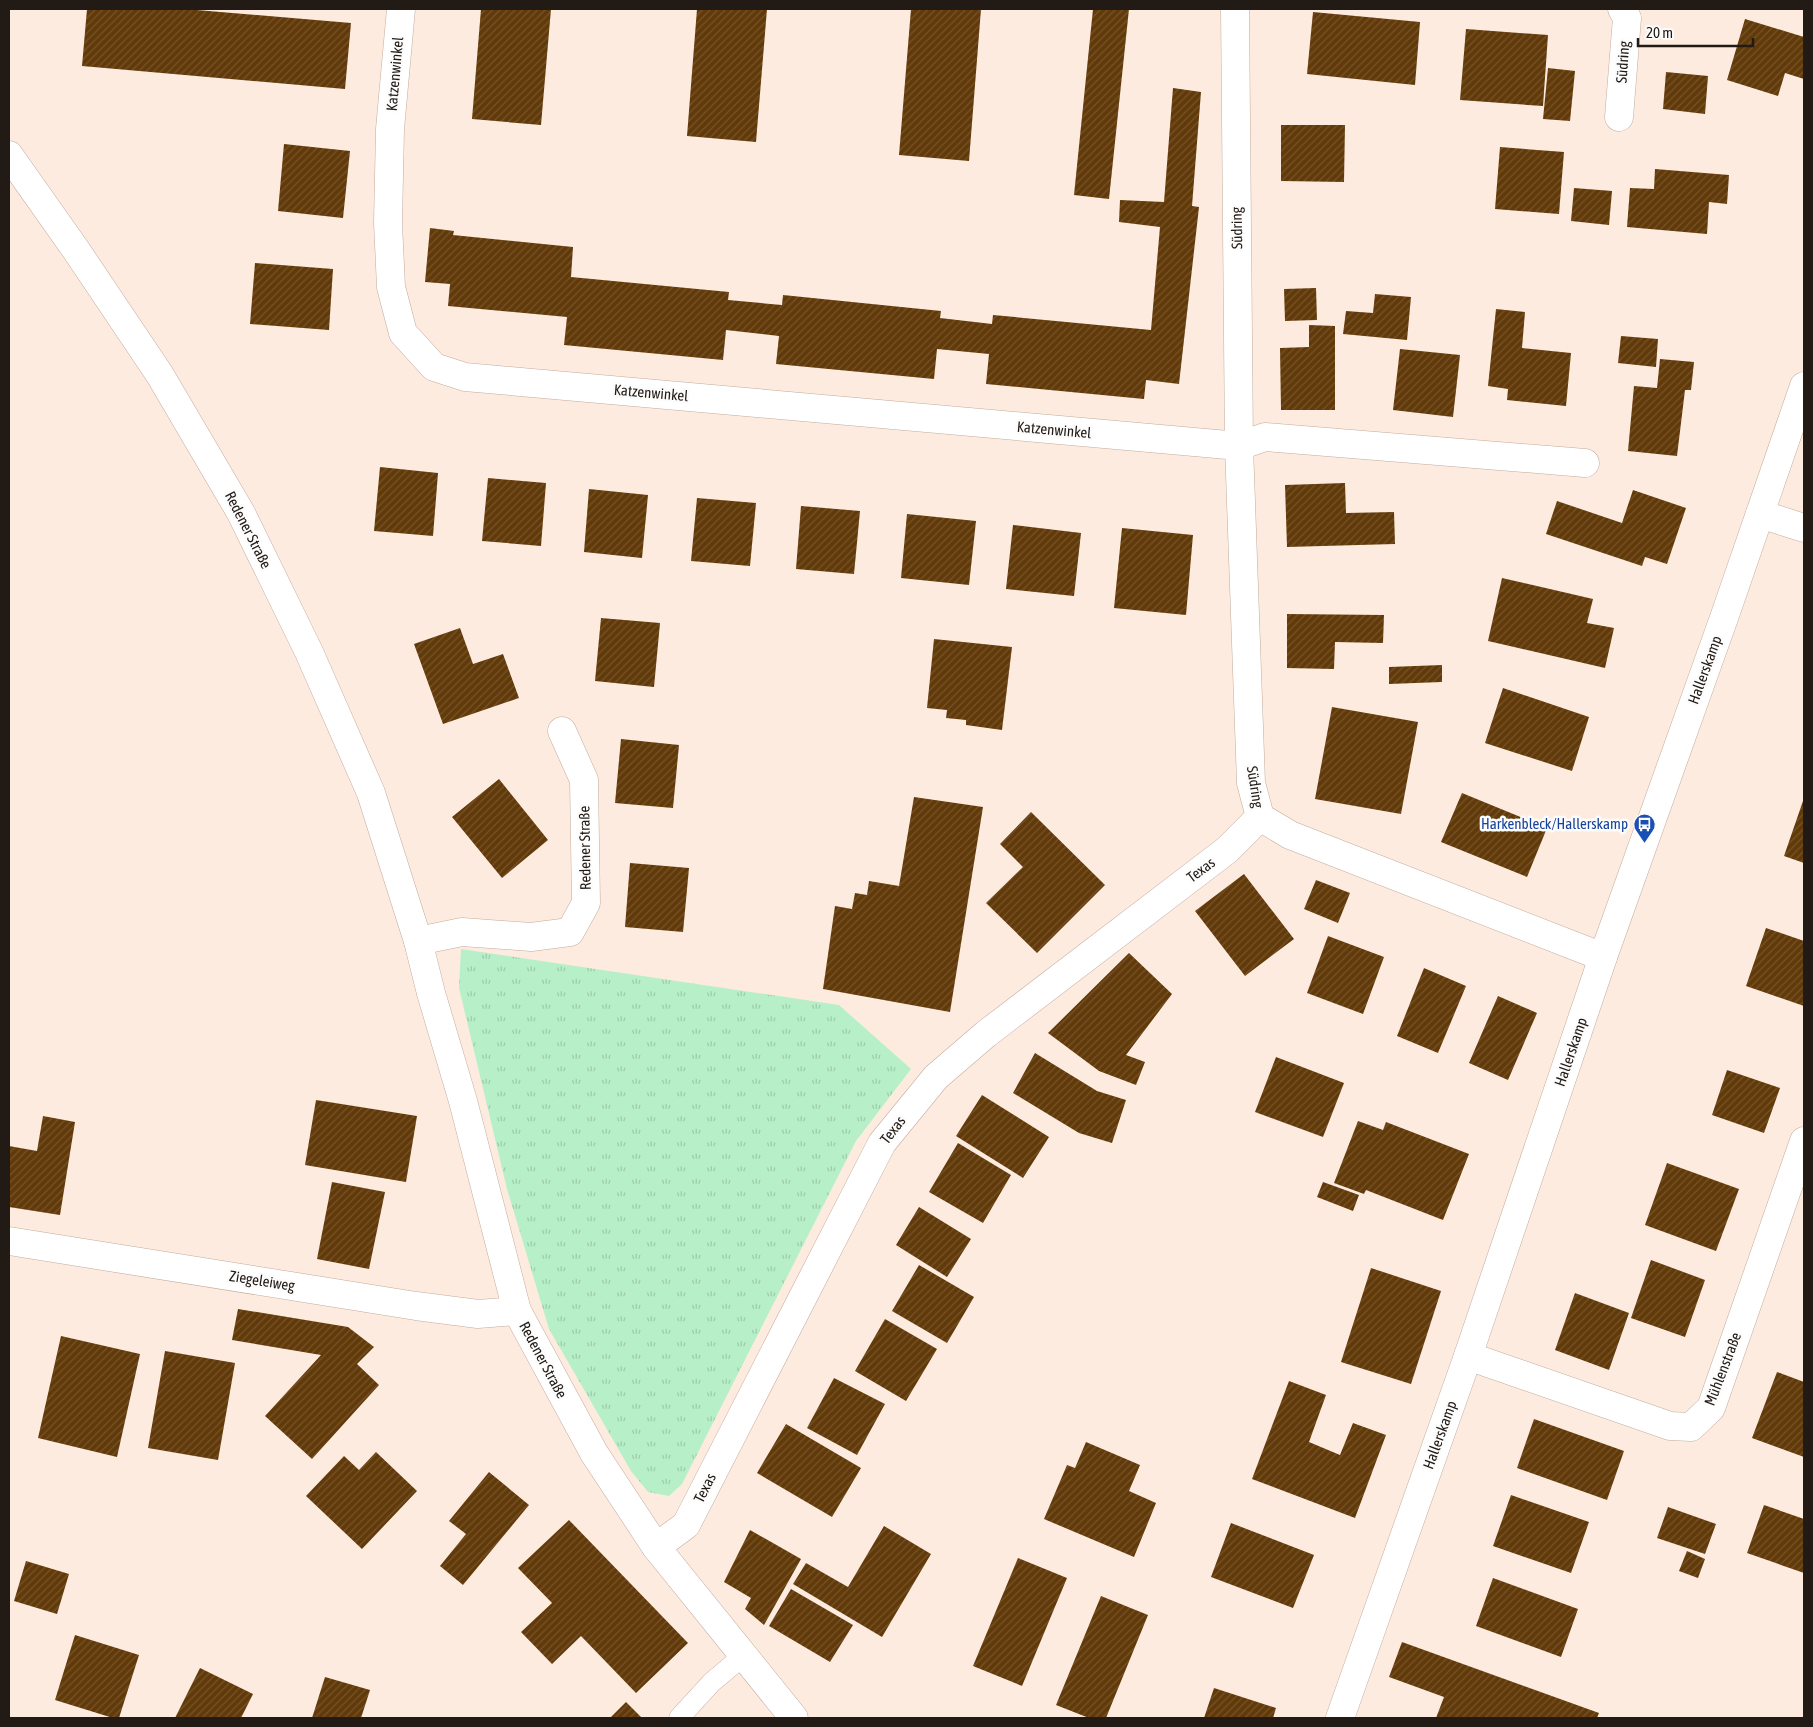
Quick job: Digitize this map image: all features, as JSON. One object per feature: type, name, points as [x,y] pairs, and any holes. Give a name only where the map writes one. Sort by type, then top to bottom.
[{"type":"street","name":"Katzenwinkel","points":[[401,9],[390,129],[388,223],[391,287],[403,333],[434,367],[465,377],[1239,446]]},
{"type":"street","name":"Südring","points":[[1235,9],[1239,446],[1251,783],[1260,817],[1290,835],[1603,957]]},
{"type":"street","name":"Südring","points":[[1619,117],[1627,18],[1622,9]]},
{"type":"street","name":"Redener Straße","points":[[9,155],[160,375],[241,513],[309,652],[371,793],[418,941],[430,993],[463,1101],[517,1311],[594,1453],[656,1547],[794,1718]]},
{"type":"street","name":"Hallerskamp","points":[[1340,1718],[1468,1356],[1603,957],[1804,386]]},
{"type":"street","points":[[1239,446],[1265,436],[1585,463]]},
{"type":"street","points":[[1760,514],[1804,528]]},
{"type":"street","name":"Redener Straße","points":[[418,941],[462,932],[531,937],[570,932],[586,903],[584,780],[562,730]]},
{"type":"street","name":"Texas","points":[[656,1547],[686,1525],[882,1142],[936,1077],[986,1034],[1227,850],[1260,817]]},
{"type":"street","name":"Mühlenstraße","points":[[1468,1356],[1670,1426],[1691,1427],[1711,1408],[1804,1141]]},
{"type":"street","name":"Ziegeleiweg","points":[[9,1241],[416,1306],[478,1314],[517,1311]]},
{"type":"lane","points":[[679,1718],[712,1682],[743,1656]]},
{"type":"green space","points":[[461,949],[839,1005],[911,1069],[856,1141],[682,1484],[669,1496],[648,1492],[631,1471],[549,1329],[507,1189],[459,988]]},
{"type":"building","points":[[87,9],[185,9],[351,23],[345,89],[82,66]]},
{"type":"building","points":[[481,9],[551,9],[541,125],[472,119]]},
{"type":"building","points":[[697,9],[767,9],[756,142],[687,136]]},
{"type":"building","points":[[911,9],[981,9],[969,161],[899,155]]},
{"type":"building","points":[[1093,9],[1129,9],[1109,199],[1074,195]]},
{"type":"building","points":[[1313,12],[1420,22],[1415,85],[1307,74]]},
{"type":"building","points":[[1745,19],[1804,37],[1804,79],[1785,73],[1778,96],[1727,80]]},
{"type":"building","points":[[1466,29],[1548,35],[1543,106],[1460,100]]},
{"type":"building","points":[[1548,68],[1575,71],[1570,121],[1543,119]]},
{"type":"building","points":[[1666,72],[1708,76],[1705,114],[1663,109]]},
{"type":"building","points":[[1173,88],[1201,92],[1192,206],[1199,207],[1179,384],[1146,380],[1144,399],[986,384],[989,354],[937,349],[934,379],[776,364],[779,336],[726,330],[723,360],[564,345],[567,317],[448,306],[450,284],[425,282],[430,228],[454,231],[453,235],[573,247],[571,277],[729,292],[728,300],[782,305],[783,295],[941,311],[940,318],[992,324],[993,315],[1151,330],[1160,227],[1119,222],[1120,200],[1164,202]]},
{"type":"building","points":[[1281,125],[1345,125],[1344,182],[1281,181]]},
{"type":"building","points":[[284,144],[350,151],[343,218],[278,211]]},
{"type":"building","points":[[1500,147],[1564,152],[1559,214],[1495,209]]},
{"type":"building","points":[[1655,169],[1729,175],[1727,204],[1709,202],[1707,234],[1627,227],[1630,188],[1654,189]]},
{"type":"building","points":[[1574,188],[1612,191],[1609,225],[1571,221]]},
{"type":"building","points":[[255,263],[333,269],[329,330],[250,324]]},
{"type":"building","points":[[1316,288],[1317,320],[1285,321],[1284,289]]},
{"type":"building","points":[[1375,294],[1411,297],[1407,340],[1343,334],[1346,311],[1373,313]]},
{"type":"building","points":[[1496,309],[1525,312],[1522,348],[1571,353],[1566,406],[1507,400],[1508,389],[1488,386]]},
{"type":"building","points":[[1309,325],[1335,326],[1335,410],[1281,410],[1280,348],[1309,347]]},
{"type":"building","points":[[1621,336],[1658,339],[1656,367],[1618,363]]},
{"type":"building","points":[[1400,349],[1460,355],[1453,417],[1393,410]]},
{"type":"building","points":[[1660,359],[1694,362],[1691,390],[1685,390],[1677,456],[1628,451],[1634,386],[1657,388]]},
{"type":"building","points":[[380,467],[438,473],[433,536],[374,531]]},
{"type":"building","points":[[488,478],[546,483],[541,546],[482,541]]},
{"type":"building","points":[[1345,483],[1346,513],[1394,512],[1395,544],[1287,547],[1285,485]]},
{"type":"building","points":[[589,489],[648,495],[642,558],[584,552]]},
{"type":"building","points":[[1633,490],[1686,508],[1667,564],[1645,557],[1642,566],[1546,534],[1557,501],[1622,523]]},
{"type":"building","points":[[697,498],[756,503],[750,566],[691,561]]},
{"type":"building","points":[[801,506],[860,511],[854,574],[796,569]]},
{"type":"building","points":[[907,514],[976,521],[969,585],[901,578]]},
{"type":"building","points":[[1013,525],[1081,533],[1074,596],[1006,589]]},
{"type":"building","points":[[1122,528],[1193,535],[1186,615],[1114,608]]},
{"type":"building","points":[[1502,578],[1593,599],[1587,623],[1614,628],[1605,668],[1488,641]]},
{"type":"building","points":[[1287,614],[1384,615],[1383,643],[1335,642],[1334,669],[1287,668]]},
{"type":"building","points":[[601,618],[660,623],[654,687],[595,681]]},
{"type":"building","points":[[460,628],[473,664],[503,654],[519,698],[443,724],[414,644]]},
{"type":"building","points":[[934,639],[1012,647],[1002,730],[966,725],[966,720],[946,718],[947,710],[927,708]]},
{"type":"building","points":[[1442,665],[1442,682],[1389,684],[1389,667]]},
{"type":"building","points":[[1503,688],[1589,717],[1572,771],[1485,743]]},
{"type":"building","points":[[1332,707],[1418,722],[1401,814],[1315,799]]},
{"type":"building","points":[[621,739],[679,745],[673,808],[615,803]]},
{"type":"building","points":[[499,779],[548,840],[502,878],[452,817]]},
{"type":"building","points":[[1462,793],[1547,828],[1527,877],[1441,842]]},
{"type":"building","points":[[914,797],[983,807],[950,1012],[823,989],[835,906],[852,909],[855,893],[867,895],[869,881],[899,886]]},
{"type":"building","points":[[1804,798],[1804,863],[1784,856]]},
{"type":"building","points":[[1031,812],[1105,885],[1037,953],[986,903],[1023,867],[1000,844]]},
{"type":"building","points":[[630,863],[689,868],[683,932],[625,927]]},
{"type":"building","points":[[1244,874],[1294,939],[1245,976],[1195,911]]},
{"type":"building","points":[[1316,880],[1350,893],[1338,923],[1304,909]]},
{"type":"building","points":[[1766,928],[1804,941],[1804,1006],[1746,986]]},
{"type":"building","points":[[1328,936],[1384,957],[1363,1014],[1307,993]]},
{"type":"building","points":[[1129,953],[1172,994],[1126,1055],[1145,1062],[1136,1085],[1099,1071],[1048,1033]]},
{"type":"building","points":[[1424,968],[1466,986],[1438,1053],[1397,1036]]},
{"type":"building","points":[[1498,996],[1537,1013],[1508,1080],[1469,1063]]},
{"type":"building","points":[[1035,1053],[1097,1091],[1126,1100],[1112,1143],[1079,1133],[1013,1093]]},
{"type":"building","points":[[1276,1057],[1344,1083],[1323,1137],[1255,1112]]},
{"type":"building","points":[[1727,1070],[1780,1088],[1764,1133],[1712,1115]]},
{"type":"building","points":[[982,1095],[1049,1137],[1023,1178],[956,1136]]},
{"type":"building","points":[[316,1100],[417,1116],[406,1182],[305,1165]]},
{"type":"building","points":[[43,1116],[75,1122],[60,1215],[9,1207],[9,1146],[37,1151]]},
{"type":"building","points":[[1358,1121],[1383,1130],[1386,1122],[1469,1154],[1443,1220],[1366,1190],[1364,1194],[1334,1183]]},
{"type":"building","points":[[958,1143],[1011,1175],[983,1223],[929,1192]]},
{"type":"building","points":[[1667,1163],[1739,1189],[1716,1251],[1645,1225]]},
{"type":"building","points":[[332,1182],[385,1192],[369,1269],[317,1259]]},
{"type":"building","points":[[1323,1182],[1359,1195],[1353,1211],[1317,1197]]},
{"type":"building","points":[[919,1207],[971,1239],[947,1277],[896,1245]]},
{"type":"building","points":[[1651,1260],[1705,1280],[1685,1337],[1631,1318]]},
{"type":"building","points":[[919,1265],[974,1297],[947,1343],[892,1311]]},
{"type":"building","points":[[1371,1268],[1441,1291],[1411,1384],[1341,1362]]},
{"type":"building","points":[[1575,1293],[1629,1313],[1609,1370],[1555,1350]]},
{"type":"building","points":[[238,1309],[348,1327],[374,1347],[357,1364],[379,1385],[312,1459],[265,1416],[321,1355],[232,1340]]},
{"type":"building","points":[[885,1319],[937,1349],[906,1401],[855,1371]]},
{"type":"building","points":[[61,1336],[140,1354],[117,1457],[38,1438]]},
{"type":"building","points":[[165,1351],[235,1363],[218,1460],[148,1448]]},
{"type":"building","points":[[1777,1372],[1804,1382],[1804,1457],[1752,1438]]},
{"type":"building","points":[[834,1378],[885,1404],[857,1455],[807,1428]]},
{"type":"building","points":[[1289,1381],[1326,1395],[1309,1442],[1340,1455],[1353,1423],[1386,1435],[1355,1518],[1252,1479]]},
{"type":"building","points":[[1534,1419],[1624,1451],[1607,1500],[1517,1468]]},
{"type":"building","points":[[786,1424],[861,1468],[832,1517],[757,1473]]},
{"type":"building","points":[[1086,1442],[1140,1465],[1129,1491],[1156,1503],[1134,1557],[1044,1519],[1067,1465],[1075,1468]]},
{"type":"building","points":[[376,1452],[417,1491],[362,1549],[306,1496],[344,1456],[359,1470]]},
{"type":"building","points":[[489,1472],[529,1505],[463,1585],[440,1566],[466,1534],[449,1521]]},
{"type":"building","points":[[1511,1495],[1589,1522],[1571,1573],[1493,1546]]},
{"type":"building","points":[[1764,1505],[1804,1519],[1804,1573],[1747,1553]]},
{"type":"building","points":[[1668,1507],[1716,1524],[1705,1554],[1657,1538]]},
{"type":"building","points":[[569,1520],[688,1643],[636,1693],[581,1636],[552,1664],[521,1632],[552,1603],[518,1568]]},
{"type":"building","points":[[1231,1523],[1314,1555],[1293,1608],[1211,1577]]},
{"type":"building","points":[[884,1526],[931,1554],[882,1637],[793,1584],[806,1563],[848,1587]]},
{"type":"building","points":[[750,1530],[801,1559],[764,1625],[745,1609],[751,1598],[724,1582]]},
{"type":"building","points":[[1687,1551],[1705,1559],[1698,1578],[1679,1571]]},
{"type":"building","points":[[1018,1558],[1067,1578],[1022,1686],[973,1666]]},
{"type":"building","points":[[26,1561],[69,1574],[57,1614],[14,1601]]},
{"type":"building","points":[[1493,1578],[1578,1609],[1561,1657],[1476,1626]]},
{"type":"building","points":[[791,1589],[853,1625],[830,1662],[769,1626]]},
{"type":"building","points":[[1101,1596],[1148,1615],[1106,1718],[1089,1718],[1056,1705]]},
{"type":"building","points":[[75,1635],[139,1655],[119,1718],[113,1718],[55,1700]]},
{"type":"building","points":[[1402,1642],[1599,1713],[1597,1718],[1436,1718],[1444,1697],[1389,1677]]},
{"type":"building","points":[[200,1668],[253,1694],[241,1718],[175,1718]]},
{"type":"building","points":[[325,1677],[370,1690],[361,1718],[312,1718]]},
{"type":"building","points":[[1214,1688],[1276,1708],[1273,1718],[1204,1718]]},
{"type":"building","points":[[626,1702],[642,1718],[610,1718]]},
{"type":"place","name":"Harkenbleck/Hallerskamp","points":[[1644,843]]}]
